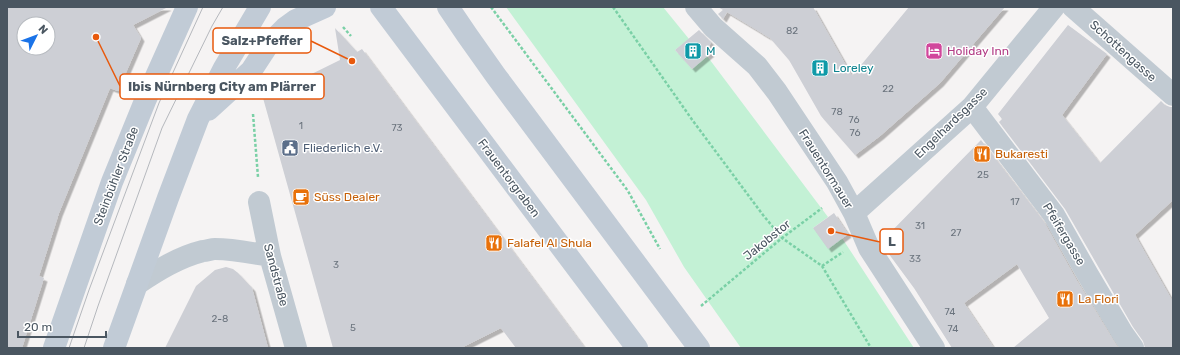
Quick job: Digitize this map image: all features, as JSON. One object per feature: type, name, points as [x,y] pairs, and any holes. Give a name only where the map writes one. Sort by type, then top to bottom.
[{"type":"main road","name":"Steinbühler Straße","points":[[54,348],[112,182],[145,101],[187,7]]},
{"type":"main road","points":[[114,348],[180,164],[198,119],[224,68],[260,7]]},
{"type":"main road","points":[[198,119],[250,71],[268,45],[285,28],[296,20],[325,7]]},
{"type":"main road","points":[[370,7],[386,14]]},
{"type":"main road","points":[[448,7],[505,88],[700,348]]},
{"type":"main road","name":"Frauentorgraben","points":[[386,14],[638,348]]},
{"type":"street","name":"Frauentormauer","points":[[696,7],[713,27],[757,66],[777,92],[837,182],[854,213],[869,248],[934,348]]},
{"type":"street","name":"Engelhardsgasse","points":[[854,213],[972,107],[1054,7]]},
{"type":"street","name":"Schottengasse","points":[[1073,7],[1173,95]]},
{"type":"street","name":"Pfeifergasse","points":[[972,107],[1054,215],[1123,334],[1133,348]]},
{"type":"street","name":"Sandstraße","points":[[260,202],[270,256],[296,348]]},
{"type":"street","points":[[137,284],[153,273],[195,253],[214,249],[234,250],[270,256]]},
{"type":"path","points":[[491,7],[628,191],[662,251]]},
{"type":"path","points":[[613,7],[698,128],[763,215],[782,238],[822,266],[870,348]]},
{"type":"path","points":[[343,27],[350,36]]},
{"type":"path","points":[[253,114],[260,202]]},
{"type":"path","name":"Jakobstor","points":[[698,308],[782,238],[822,208],[830,205],[840,206],[854,213]]},
{"type":"green space","points":[[506,7],[663,7],[689,39],[675,50],[692,69],[707,56],[828,217],[813,228],[842,238],[914,348],[741,348],[684,267],[646,200]]},
{"type":"building","points":[[7,7],[168,7],[133,25],[141,38],[118,91],[110,88],[59,213],[39,276],[44,278],[22,348],[7,348]]},
{"type":"building","points":[[718,7],[813,7],[852,76],[909,7],[1005,7],[940,83],[880,136],[855,155],[821,116],[789,60],[770,38],[727,12],[723,19],[718,14],[723,10]]},
{"type":"building","points":[[1068,25],[1107,54],[1062,115],[1100,163],[1161,101],[1165,105],[1173,107],[1173,200],[1135,235],[1173,302],[1173,348],[1145,348],[1143,341],[1133,327],[1065,209],[999,122],[1002,119],[998,114]]},
{"type":"building","points":[[335,28],[357,52],[362,49],[585,348],[516,348],[501,328],[461,348],[333,348],[263,98],[340,60]]},
{"type":"building","name":"M","points":[[699,30],[711,42],[708,49],[711,53],[692,69],[675,50]]},
{"type":"building","points":[[981,140],[1044,222],[1077,281],[1118,348],[1013,348],[1049,318],[1017,264],[964,303],[994,348],[952,348],[914,288],[880,243]]},
{"type":"building","points":[[834,213],[848,234],[828,249],[813,228]]},
{"type":"building","points":[[226,267],[233,269],[238,273],[252,288],[268,348],[165,348],[196,286],[215,270]]},
{"type":"tram line","points":[[69,348],[89,290],[159,103],[203,7]]},
{"type":"tram line","points":[[84,348],[162,128],[212,26],[223,7]]},
{"type":"place","name":"Ibis Nürnberg City am Plärrer","points":[[96,37]]},
{"type":"place","name":"M","points":[[693,51]]},
{"type":"place","name":"Holiday Inn","points":[[934,51]]},
{"type":"place","name":"Salz+Pfeffer","points":[[352,61]]},
{"type":"place","name":"Loreley","points":[[820,68]]},
{"type":"place","name":"Fliederlich e.V.","points":[[290,148]]},
{"type":"place","name":"Bukaresti","points":[[982,154]]},
{"type":"place","name":"Süss Dealer","points":[[301,197]]},
{"type":"place","name":"L","points":[[831,231]]},
{"type":"place","name":"Falafel Al Shula","points":[[494,243]]},
{"type":"place","name":"La Flori","points":[[1065,299]]}]
